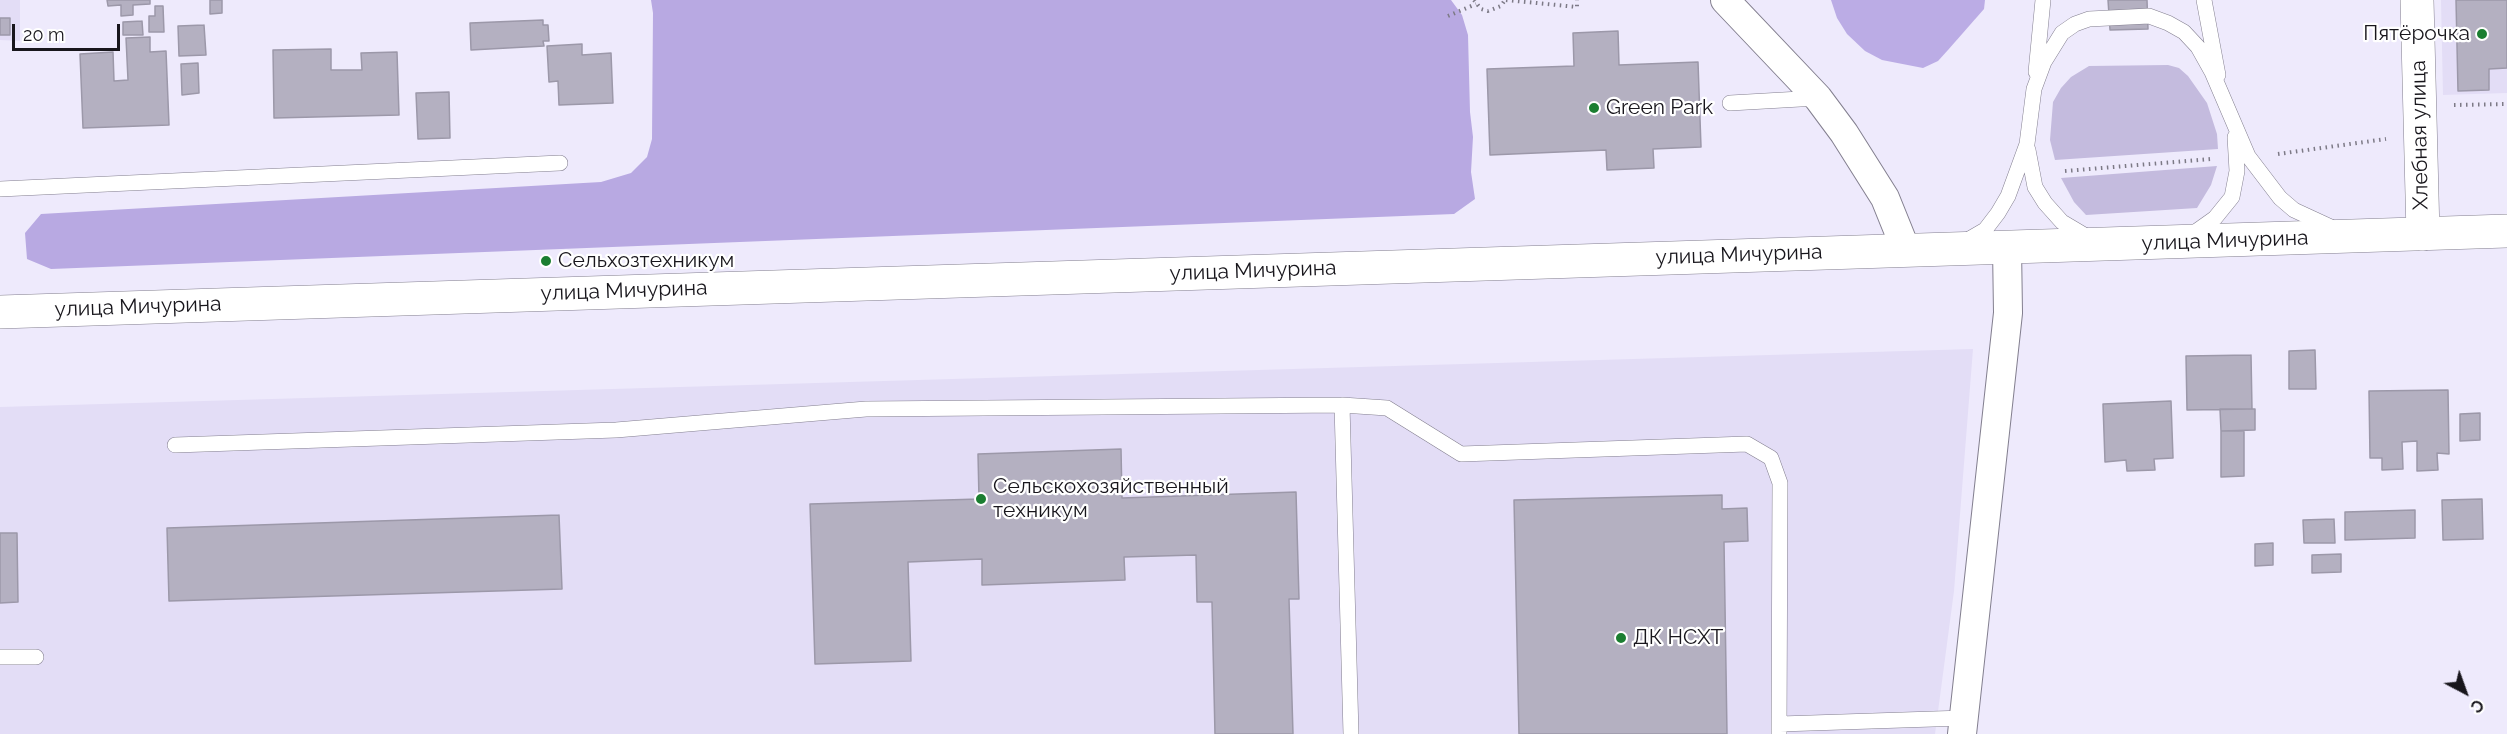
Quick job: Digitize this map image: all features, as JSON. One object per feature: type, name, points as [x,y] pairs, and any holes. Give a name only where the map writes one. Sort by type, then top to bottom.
[{"type":"main road","name":"Хлебная улица","points":[[2417,0],[2423,234]]},
{"type":"main road","name":"улица Мичурина","points":[[0,312],[2507,231]]},
{"type":"street","points":[[1725,0],[1818,98],[1868,169],[1885,198],[1906,250]]},
{"type":"street","points":[[1963,726],[2008,313],[2007,247]]},
{"type":"lane","points":[[1944,249],[1974,238],[1985,230],[1998,213],[2017,174],[2027,144],[2043,0]]},
{"type":"lane","points":[[2204,0],[2221,92]]},
{"type":"lane","points":[[2034,89],[2054,45],[2062,33],[2075,24],[2089,19],[2149,16],[2168,23],[2184,32],[2198,47],[2221,92],[2243,157],[2294,210],[2352,237]]},
{"type":"lane","points":[[1730,103],[1818,98]]},
{"type":"lane","points":[[2027,144],[2030,170],[2036,187],[2053,213],[2078,233],[2091,239],[2117,244]]},
{"type":"lane","points":[[2168,242],[2193,234],[2207,225],[2226,206],[2236,184],[2243,157]]},
{"type":"lane","points":[[0,189],[560,163]]},
{"type":"lane","points":[[175,445],[616,430],[866,409],[1342,405],[1387,408],[1461,454],[1748,444],[1771,458],[1780,483],[1779,729],[1963,726]]},
{"type":"lane","points":[[1342,405],[1351,734]]},
{"type":"lane","points":[[0,657],[36,657]]},
{"type":"path","points":[[1448,16],[1475,2],[1488,11],[1501,6],[1505,0],[1577,7],[1577,0]]},
{"type":"path","points":[[2451,105],[2507,104]]},
{"type":"path","points":[[2065,171],[2290,153],[2421,134]]},
{"type":"shaded area","points":[[0,0],[20,0],[20,41],[0,40]]},
{"type":"shaded area","points":[[651,0],[1451,0],[1462,15],[1468,35],[1473,137],[1471,172],[1475,199],[1454,214],[51,269],[27,259],[25,233],[41,214],[601,182],[631,173],[647,157],[652,139],[653,13]]},
{"type":"shaded area","points":[[1831,0],[1985,0],[1984,9],[1938,61],[1923,68],[1882,60],[1865,51],[1847,34],[1837,18]]},
{"type":"shaded area","name":"Пятёрочка","points":[[2441,0],[2507,0],[2507,93],[2443,95]]},
{"type":"shaded area","points":[[2168,65],[2179,68],[2188,76],[2207,103],[2217,134],[2218,149],[2055,160],[2050,140],[2053,102],[2071,77],[2089,66]]},
{"type":"shaded area","points":[[2217,166],[2211,185],[2197,208],[2086,215],[2074,202],[2061,178]]},
{"type":"shaded area","name":"Сельскохозяйственный техникум","points":[[1973,349],[1954,591],[1935,734],[0,734],[0,407]]},
{"type":"building","points":[[107,0],[150,0],[150,4],[133,5],[133,15],[121,16],[121,5],[108,6]]},
{"type":"building","points":[[210,0],[222,0],[222,13],[210,14]]},
{"type":"building","points":[[2108,0],[2147,0],[2148,29],[2110,30]]},
{"type":"building","name":"Пятёрочка","points":[[2456,0],[2507,0],[2507,68],[2489,69],[2489,90],[2458,91]]},
{"type":"building","points":[[155,6],[163,6],[164,32],[149,32],[149,16],[155,16]]},
{"type":"building","points":[[0,18],[10,18],[10,35],[0,35]]},
{"type":"building","points":[[543,20],[543,25],[548,25],[549,41],[543,41],[544,46],[471,50],[470,23]]},
{"type":"building","points":[[142,21],[143,35],[123,35],[123,22]]},
{"type":"building","points":[[204,25],[206,55],[179,56],[178,26]]},
{"type":"building","name":"Green Park","points":[[1618,31],[1619,65],[1698,62],[1701,147],[1653,149],[1654,168],[1607,170],[1606,150],[1490,155],[1487,69],[1574,66],[1573,33]]},
{"type":"building","points":[[150,37],[150,52],[166,51],[169,125],[83,128],[80,54],[113,52],[114,81],[128,80],[126,38]]},
{"type":"building","points":[[582,44],[582,55],[611,53],[613,103],[559,105],[558,81],[549,82],[547,46]]},
{"type":"building","points":[[331,49],[331,70],[362,70],[361,53],[397,52],[399,115],[274,118],[273,50]]},
{"type":"building","points":[[198,63],[199,93],[182,95],[181,64]]},
{"type":"building","points":[[449,92],[450,138],[418,139],[416,93]]},
{"type":"building","points":[[2315,350],[2316,389],[2289,389],[2289,351]]},
{"type":"building","points":[[2251,355],[2252,409],[2187,410],[2186,356]]},
{"type":"building","points":[[2448,390],[2449,454],[2437,453],[2438,470],[2417,471],[2417,441],[2402,442],[2403,469],[2382,470],[2382,458],[2370,458],[2369,391]]},
{"type":"building","points":[[2171,401],[2173,458],[2154,459],[2155,470],[2127,471],[2126,460],[2105,462],[2103,404]]},
{"type":"building","points":[[2220,409],[2255,409],[2255,430],[2221,431]]},
{"type":"building","points":[[2480,413],[2480,440],[2460,441],[2460,414]]},
{"type":"building","points":[[2221,431],[2244,431],[2244,476],[2221,477]]},
{"type":"building","points":[[1121,449],[1122,498],[1296,492],[1299,599],[1289,599],[1293,734],[1215,734],[1212,602],[1197,602],[1196,555],[1124,557],[1125,580],[982,585],[982,559],[908,562],[911,661],[815,664],[810,504],[979,499],[978,454]]},
{"type":"building","name":"ДК НСХТ","points":[[1722,495],[1722,509],[1747,508],[1748,541],[1724,542],[1727,734],[1519,734],[1514,500]]},
{"type":"building","points":[[2482,499],[2483,539],[2443,540],[2442,500]]},
{"type":"building","points":[[2415,510],[2415,538],[2345,540],[2345,512]]},
{"type":"building","points":[[559,515],[562,589],[169,601],[167,528]]},
{"type":"building","points":[[2334,519],[2335,543],[2304,543],[2303,520]]},
{"type":"building","points":[[0,533],[17,533],[18,602],[0,603]]},
{"type":"building","points":[[2273,543],[2273,565],[2255,566],[2255,544]]},
{"type":"building","points":[[2341,554],[2341,572],[2312,573],[2312,555]]},
{"type":"place","name":"Пятёрочка","points":[[2482,34]]},
{"type":"place","name":"Green Park","points":[[1594,108]]},
{"type":"place","name":"Сельхозтехникум","points":[[546,261]]},
{"type":"place","name":"Сельскохозяйственный техникум","points":[[981,499]]},
{"type":"place","name":"ДК НСХТ","points":[[1621,638]]}]
